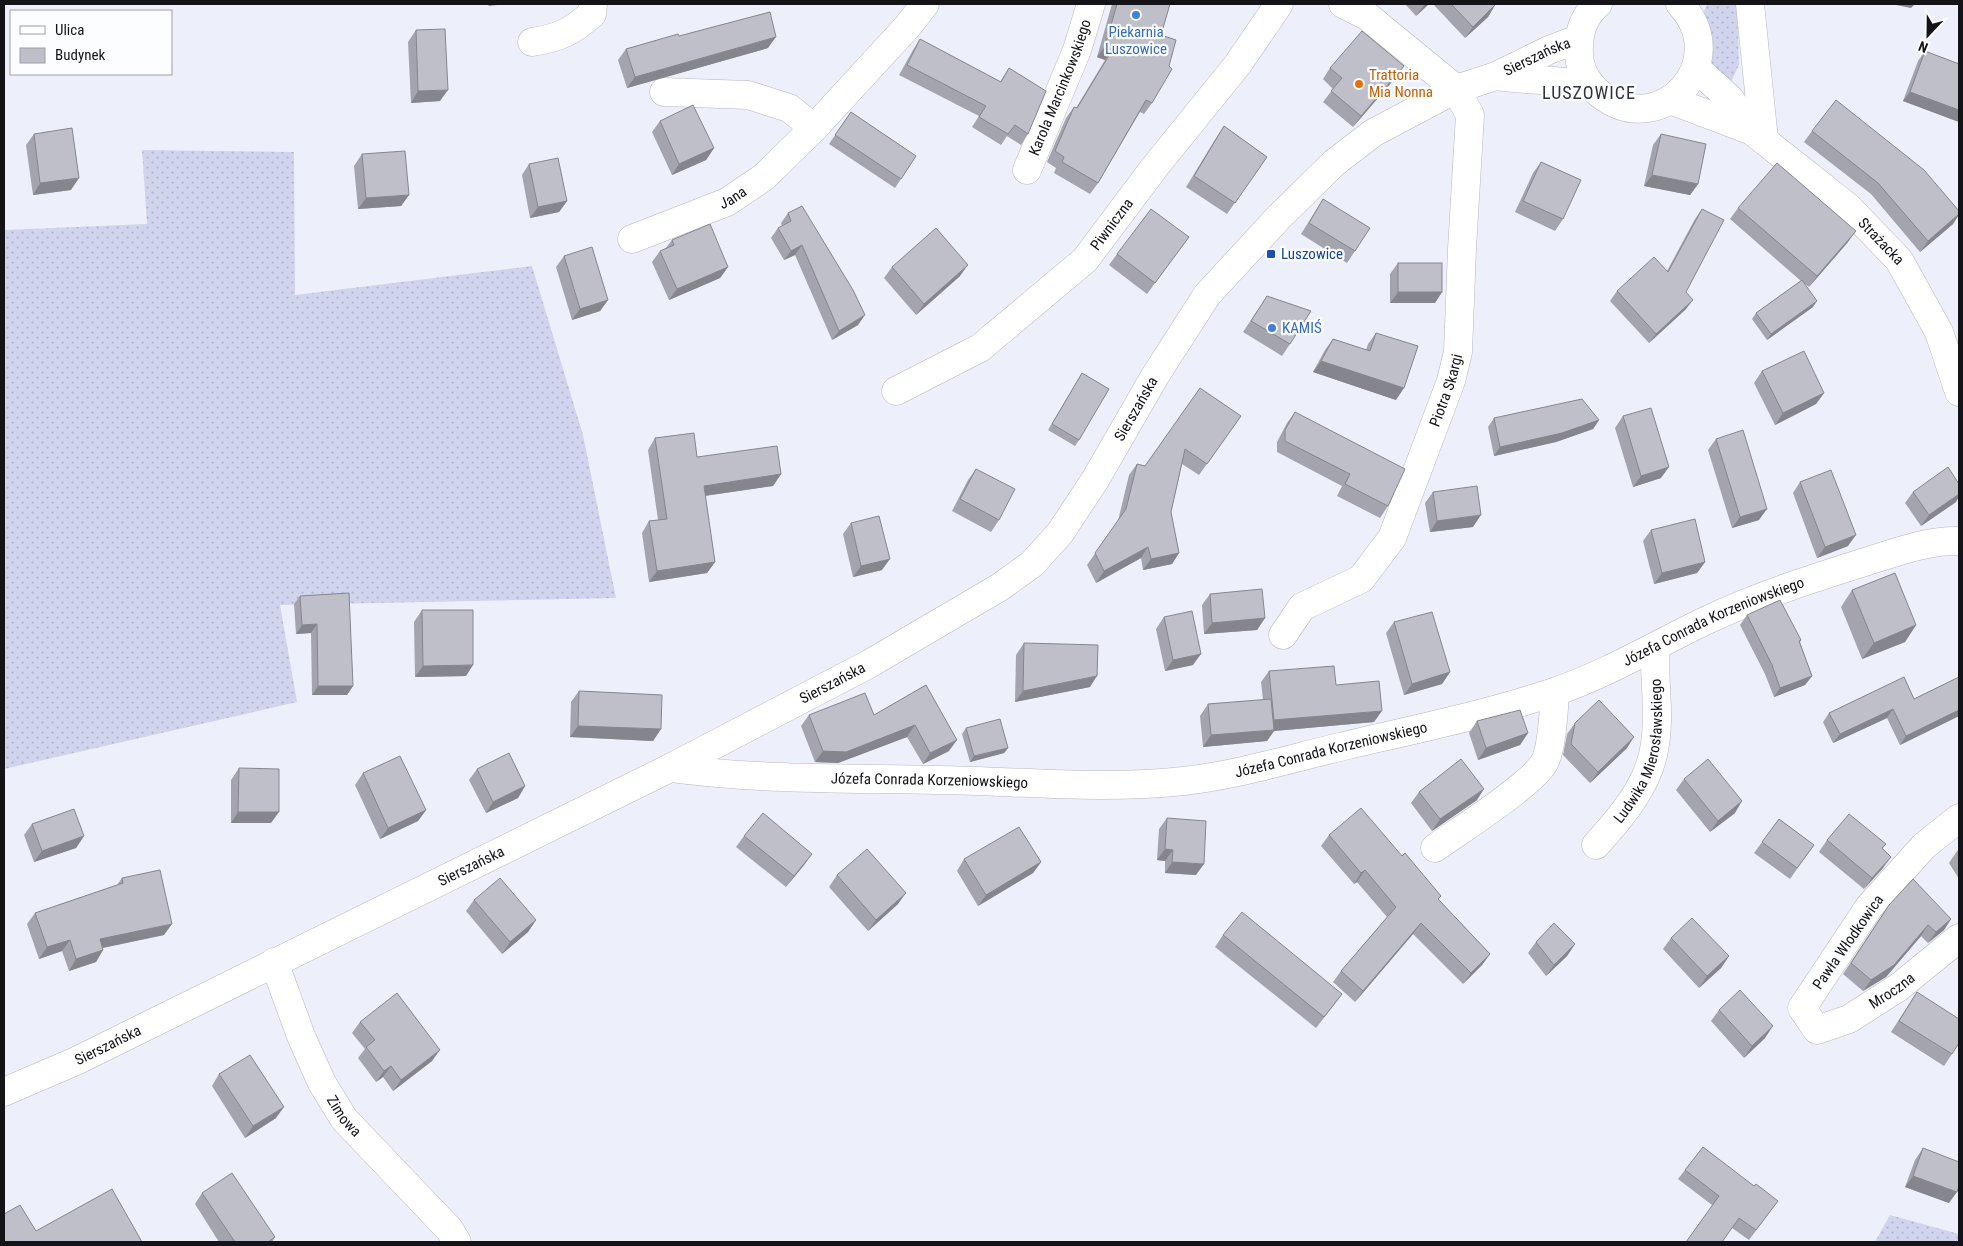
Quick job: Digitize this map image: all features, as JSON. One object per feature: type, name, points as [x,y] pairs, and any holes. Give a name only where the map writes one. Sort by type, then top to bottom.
[{"type":"street","points":[[532,42],[558,38],[576,28],[592,14],[593,4]]},
{"type":"street","name":"Jana","points":[[632,238],[727,202],[764,178],[814,128],[908,27],[925,4]]},
{"type":"street","name":"Karola Marcinkowskiego","points":[[1027,170],[1077,50],[1091,4]]},
{"type":"street","name":"Piwniczna","points":[[896,391],[980,348],[1085,260],[1154,168],[1238,64],[1280,4]]},
{"type":"street","points":[[1343,4],[1371,10],[1456,89]]},
{"type":"street","points":[[1598,4],[1583,22],[1578,39],[1579,63],[1589,85],[1613,103],[1642,109],[1670,100],[1686,86],[1696,68],[1700,49],[1697,30],[1687,7]]},
{"type":"street","points":[[1750,4],[1758,136]]},
{"type":"street","name":"Sierszańska","points":[[4,1092],[76,1061],[670,768],[869,664],[1000,588],[1032,564],[1060,533],[1095,480],[1155,376],[1207,295],[1279,217],[1334,163],[1372,134],[1456,89],[1496,76],[1549,50],[1578,39]]},
{"type":"street","name":"Strażacka","points":[[1696,68],[1730,98],[1758,136],[1848,207],[1899,260],[1939,332],[1959,392]]},
{"type":"street","name":"Sierszańska","points":[[1496,76],[1589,85]]},
{"type":"street","name":"Piotra Skargi","points":[[1283,635],[1302,608],[1361,579],[1392,538],[1451,381],[1458,352],[1470,115],[1456,89]]},
{"type":"street","points":[[664,92],[748,95],[789,108],[814,128]]},
{"type":"street","name":"Strażacka","points":[[1670,100],[1758,136]]},
{"type":"street","name":"Józefa Conrada Korzeniowskiego","points":[[670,768],[725,776],[827,780],[939,780],[1048,786],[1122,785],[1185,780],[1264,766],[1432,725],[1556,692],[1654,648],[1706,620],[1781,590],[1911,548],[1959,541]]},
{"type":"street","name":"Ludwika Mierosławskiego","points":[[1596,845],[1628,809],[1645,775],[1655,746],[1654,648]]},
{"type":"street","points":[[1435,848],[1525,782],[1544,763],[1553,721],[1556,692]]},
{"type":"street","name":"Pawła Włodkowica","points":[[1817,1030],[1802,1008],[1868,907],[1924,846],[1959,818]]},
{"type":"street","name":"Mroczna","points":[[1817,1030],[1849,1019],[1899,987],[1959,938]]},
{"type":"street","name":"Zimowa","points":[[274,962],[301,1036],[322,1083],[344,1119],[449,1229],[457,1242]]},
{"type":"shaded area","points":[[1707,4],[1737,4],[1739,65],[1729,86],[1713,65],[1703,40],[1701,20]]},
{"type":"shaded area","points":[[142,150],[294,152],[295,295],[532,266],[583,435],[616,598],[280,605],[297,702],[4,769],[4,230],[147,224]]},
{"type":"shaded area","points":[[1890,1215],[1959,1234],[1959,1242],[1875,1242]]},
{"type":"building","points":[[1117,4],[1170,4],[1161,35],[1176,40],[1169,66],[1172,69],[1152,103],[1146,100],[1098,183],[1062,162],[1064,157],[1055,151],[1074,107],[1077,108],[1113,49],[1105,46]]},
{"type":"building","points":[[1451,4],[1494,4],[1495,5],[1473,27]]},
{"type":"building","points":[[770,12],[776,37],[635,77],[626,49],[678,34],[679,36]]},
{"type":"building","points":[[445,29],[448,90],[418,91],[416,30]]},
{"type":"building","name":"Trattoria Mia Nonna","points":[[1362,31],[1404,66],[1361,116],[1331,91],[1342,78],[1330,68]]},
{"type":"building","points":[[920,39],[1001,82],[1009,68],[1046,91],[1028,134],[1015,125],[1008,134],[979,117],[986,106],[907,65]]},
{"type":"building","points":[[1925,51],[1959,64],[1959,110],[1910,92]]},
{"type":"building","points":[[1836,100],[1924,170],[1959,211],[1959,214],[1928,241],[1878,183],[1812,131]]},
{"type":"building","points":[[693,105],[714,148],[679,164],[660,121]]},
{"type":"building","points":[[851,112],[916,156],[901,179],[835,135]]},
{"type":"building","points":[[1224,126],[1267,157],[1235,203],[1194,176]]},
{"type":"building","points":[[72,128],[79,178],[40,183],[34,134]]},
{"type":"building","points":[[1661,134],[1706,144],[1698,184],[1652,175]]},
{"type":"building","points":[[405,151],[409,195],[366,198],[362,154]]},
{"type":"building","points":[[558,158],[567,201],[538,207],[529,164]]},
{"type":"building","points":[[1541,162],[1581,180],[1563,219],[1523,201]]},
{"type":"building","points":[[1777,163],[1856,231],[1817,276],[1738,208]]},
{"type":"building","points":[[1323,199],[1370,228],[1355,251],[1309,223]]},
{"type":"building","points":[[802,206],[853,290],[865,315],[839,331],[802,245],[791,251],[778,228],[791,221],[788,213]]},
{"type":"building","points":[[1151,209],[1189,237],[1155,283],[1117,254]]},
{"type":"building","points":[[1702,209],[1724,220],[1686,292],[1693,300],[1656,334],[1617,291],[1654,257],[1668,272]]},
{"type":"building","points":[[710,224],[728,267],[677,289],[660,251],[674,245],[672,240]]},
{"type":"building","points":[[936,228],[968,265],[924,304],[892,267]]},
{"type":"building","points":[[592,247],[608,300],[580,309],[564,256]]},
{"type":"building","points":[[1398,263],[1442,263],[1442,292],[1398,292]]},
{"type":"building","points":[[1802,280],[1817,301],[1771,334],[1756,313]]},
{"type":"building","name":"KAMIŚ","points":[[1267,296],[1311,311],[1290,344],[1251,321]]},
{"type":"building","points":[[1376,333],[1418,346],[1404,388],[1321,361],[1333,339],[1370,351]]},
{"type":"building","points":[[1804,351],[1824,393],[1783,413],[1762,371]]},
{"type":"building","points":[[1082,373],[1109,389],[1079,440],[1052,424]]},
{"type":"building","points":[[1200,388],[1241,416],[1207,464],[1185,449],[1171,512],[1179,553],[1151,559],[1148,547],[1104,571],[1095,553],[1126,509],[1137,464],[1145,466]]},
{"type":"building","points":[[1582,399],[1599,420],[1562,433],[1500,447],[1494,418]]},
{"type":"building","points":[[1651,408],[1669,467],[1641,476],[1623,416]]},
{"type":"building","points":[[1295,412],[1405,469],[1388,506],[1345,484],[1350,474],[1285,441],[1285,430]]},
{"type":"building","points":[[1743,430],[1767,509],[1740,517],[1716,439]]},
{"type":"building","points":[[694,433],[697,457],[777,446],[781,474],[704,486],[715,562],[657,571],[649,521],[667,519],[655,438]]},
{"type":"building","points":[[1948,467],[1959,484],[1959,494],[1929,515],[1913,492]]},
{"type":"building","points":[[976,469],[1015,489],[999,520],[960,499]]},
{"type":"building","points":[[1831,470],[1856,535],[1825,547],[1800,482]]},
{"type":"building","points":[[1477,486],[1481,515],[1437,521],[1433,492]]},
{"type":"building","points":[[879,516],[890,559],[861,566],[851,523]]},
{"type":"building","points":[[1695,519],[1705,562],[1662,573],[1651,530]]},
{"type":"building","points":[[1895,573],[1916,625],[1874,643],[1852,590]]},
{"type":"building","points":[[1262,589],[1265,618],[1212,623],[1210,594]]},
{"type":"building","points":[[349,593],[353,686],[318,686],[317,624],[302,625],[300,596]]},
{"type":"building","points":[[1780,600],[1801,640],[1799,641],[1812,676],[1780,688],[1772,665],[1747,615]]},
{"type":"building","points":[[422,610],[473,610],[473,665],[423,666]]},
{"type":"building","points":[[1192,611],[1201,654],[1173,660],[1164,617]]},
{"type":"building","points":[[1432,612],[1450,672],[1412,684],[1394,622]]},
{"type":"building","points":[[1024,643],[1098,645],[1097,676],[1023,691]]},
{"type":"building","points":[[1334,666],[1336,685],[1379,681],[1382,711],[1274,720],[1269,671]]},
{"type":"building","points":[[1904,677],[1914,699],[1959,677],[1959,710],[1906,736],[1893,709],[1840,734],[1829,713]]},
{"type":"building","points":[[926,685],[957,740],[930,753],[915,725],[846,752],[823,751],[809,715],[865,693],[874,715]]},
{"type":"building","points":[[579,691],[662,695],[661,729],[578,726]]},
{"type":"building","points":[[1271,699],[1274,730],[1211,735],[1208,704]]},
{"type":"building","points":[[1599,700],[1634,737],[1598,772],[1571,744],[1575,723]]},
{"type":"building","points":[[1520,710],[1528,733],[1486,748],[1477,721]]},
{"type":"building","points":[[1000,719],[1008,748],[974,756],[966,728]]},
{"type":"building","points":[[509,753],[525,786],[493,802],[477,769]]},
{"type":"building","points":[[400,756],[426,810],[388,828],[363,773]]},
{"type":"building","points":[[1461,759],[1484,789],[1440,819],[1419,792]]},
{"type":"building","points":[[1708,759],[1742,801],[1718,821],[1684,779]]},
{"type":"building","points":[[239,768],[279,769],[279,812],[238,812]]},
{"type":"building","points":[[1361,808],[1402,856],[1405,853],[1441,896],[1438,899],[1490,954],[1471,973],[1421,923],[1363,991],[1341,971],[1396,907],[1365,870],[1361,873],[1329,835]]},
{"type":"building","points":[[74,809],[84,836],[42,851],[32,824]]},
{"type":"building","points":[[763,813],[812,854],[794,876],[744,836]]},
{"type":"building","points":[[1849,814],[1886,844],[1882,848],[1891,857],[1872,878],[1827,840]]},
{"type":"building","points":[[1167,818],[1206,821],[1204,864],[1172,862],[1173,850],[1165,849]]},
{"type":"building","points":[[1779,819],[1814,845],[1797,868],[1762,842]]},
{"type":"building","points":[[1019,827],[1041,862],[986,895],[964,859]]},
{"type":"building","points":[[867,849],[906,893],[876,920],[837,875]]},
{"type":"building","points":[[160,870],[172,924],[100,939],[103,950],[76,959],[70,940],[47,947],[35,913],[123,883],[122,878]]},
{"type":"building","points":[[500,878],[536,920],[510,942],[474,900]]},
{"type":"building","points":[[1913,879],[1951,919],[1936,932],[1928,925],[1894,965],[1871,980],[1851,963],[1889,905]]},
{"type":"building","points":[[1242,912],[1342,994],[1324,1017],[1223,935]]},
{"type":"building","points":[[1692,918],[1729,956],[1707,976],[1671,938]]},
{"type":"building","points":[[1554,923],[1575,944],[1554,965],[1536,942]]},
{"type":"building","points":[[1740,990],[1773,1026],[1752,1046],[1719,1010]]},
{"type":"building","points":[[1917,992],[1959,1019],[1959,1043],[1952,1054],[1899,1021]]},
{"type":"building","points":[[397,993],[440,1050],[401,1080],[391,1066],[384,1071],[366,1047],[375,1040],[360,1022]]},
{"type":"building","points":[[250,1055],[284,1107],[253,1126],[219,1074]]},
{"type":"building","points":[[1703,1147],[1754,1186],[1756,1184],[1778,1201],[1756,1230],[1739,1218],[1722,1242],[1686,1242],[1719,1196],[1685,1170]]},
{"type":"building","points":[[1923,1148],[1959,1162],[1959,1186],[1957,1192],[1913,1176]]},
{"type":"building","points":[[232,1173],[275,1237],[268,1242],[235,1242],[202,1193]]},
{"type":"building","points":[[112,1189],[142,1242],[4,1242],[4,1214],[20,1205],[36,1231]]},
{"type":"place","name":"Piekarnia Luszowice","points":[[1136,15]]},
{"type":"place","name":"Trattoria Mia Nonna","points":[[1359,84]]},
{"type":"place","name":"Luszowice","points":[[1271,254]]},
{"type":"place","name":"KAMIŚ","points":[[1272,328]]},
{"type":"district","name":"LUSZOWICE","points":[[1589,93]]}]
